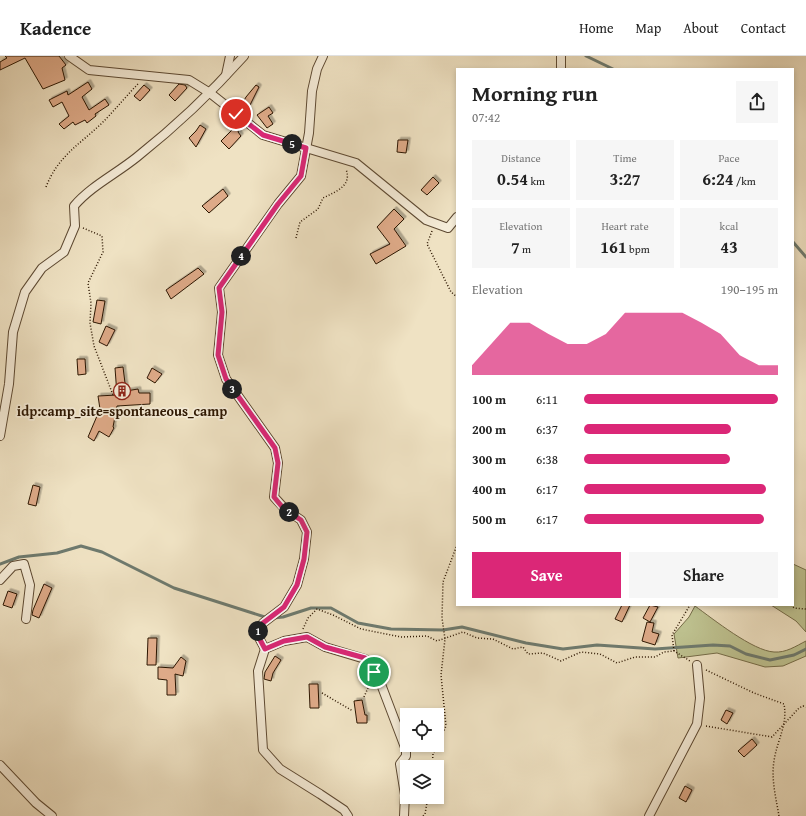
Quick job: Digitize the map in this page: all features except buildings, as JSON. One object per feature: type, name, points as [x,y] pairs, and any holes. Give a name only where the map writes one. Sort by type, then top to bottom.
[{"type":"street","points":[[69,56],[89,70],[189,80],[210,93],[263,135],[356,163],[426,220],[448,228],[456,218]]},
{"type":"street","points":[[226,76],[230,56]]},
{"type":"street","points":[[0,436],[9,384],[13,332],[25,292],[42,268],[64,252],[76,226],[74,206],[82,197],[134,160],[175,126],[210,93],[244,56]]},
{"type":"street","points":[[323,56],[317,69],[301,176],[278,204],[219,288],[222,312],[218,355],[226,379],[275,448],[278,463],[274,497],[284,509],[301,520],[307,532],[304,559],[297,585],[284,607],[263,623],[257,634],[265,649],[258,671],[263,750],[280,770],[344,810],[348,816]]},
{"type":"street","points":[[561,56],[561,68]]},
{"type":"street","points":[[0,580],[13,566],[24,564],[30,585],[26,619]]},
{"type":"street","points":[[265,649],[284,641],[307,637],[325,647],[365,658],[379,679],[406,750],[406,756],[400,764],[406,806],[404,816]]},
{"type":"street","points":[[649,816],[697,724],[700,698],[697,665]]},
{"type":"street","points":[[0,765],[36,803],[52,816]]},
{"type":"path","points":[[46,187],[52,173],[74,146],[89,135],[146,76]]},
{"type":"path","points":[[296,238],[300,222],[318,209],[323,198],[339,190],[347,183],[348,175],[343,159]]},
{"type":"path","points":[[435,224],[427,244],[451,292],[456,296]]},
{"type":"path","points":[[76,226],[102,236],[102,252],[88,283],[91,303],[90,323],[94,346],[113,395]]},
{"type":"path","points":[[433,760],[434,754],[446,726],[441,675],[445,638],[442,618],[444,582],[456,548]]},
{"type":"path","points":[[674,651],[672,635],[689,606]]},
{"type":"path","points":[[792,606],[794,608],[806,609]]},
{"type":"path","points":[[301,638],[308,618],[317,610],[334,615],[361,629],[401,637],[427,636],[437,641],[463,632],[476,638],[493,639],[513,649],[523,647],[528,654],[543,653],[561,661],[582,652],[600,654],[618,663],[635,657],[655,657],[664,652],[674,651],[697,665],[754,693],[767,696],[784,704],[786,714],[785,725],[774,761],[774,776],[779,816]]},
{"type":"path","points":[[364,697],[374,672]]},
{"type":"path","points":[[322,693],[353,711]]},
{"type":"path","points":[[697,724],[772,737],[785,725],[799,708],[803,706],[806,707]]},
{"type":"path","points":[[423,816],[426,814],[427,804]]},
{"type":"green space","points":[[794,564],[806,570],[806,632],[796,621],[773,606],[794,606]]},
{"type":"green space","points":[[695,606],[733,634],[765,650],[774,652],[783,651],[791,649],[806,641],[806,656],[783,666],[765,667],[717,653],[678,658],[674,634],[689,617]]},
{"type":"waterway","points":[[586,56],[611,68]]},
{"type":"waterway","points":[[794,243],[806,257]]},
{"type":"waterway","points":[[0,564],[19,557],[57,553],[81,546],[102,552],[174,588],[268,618]]},
{"type":"waterway","points":[[273,618],[283,617],[311,608],[331,608],[358,623],[391,629],[443,630],[462,627],[526,643],[563,649],[597,645],[655,649],[713,645],[730,646],[746,654],[770,660],[794,655],[806,649]]},
{"type":"place","name":"idp:camp_site=spontaneous_camp","points":[[122,391]]},
{"type":"route","points":[[236,114],[263,135],[306,148],[301,176],[278,204],[266,224],[238,260],[219,288],[222,312],[218,355],[226,379],[262,432],[275,448],[278,463],[274,497],[284,509],[301,520],[307,532],[304,559],[297,585],[284,607],[263,623],[257,634],[265,649],[284,641],[307,637],[325,647],[365,658],[374,672]]}]
